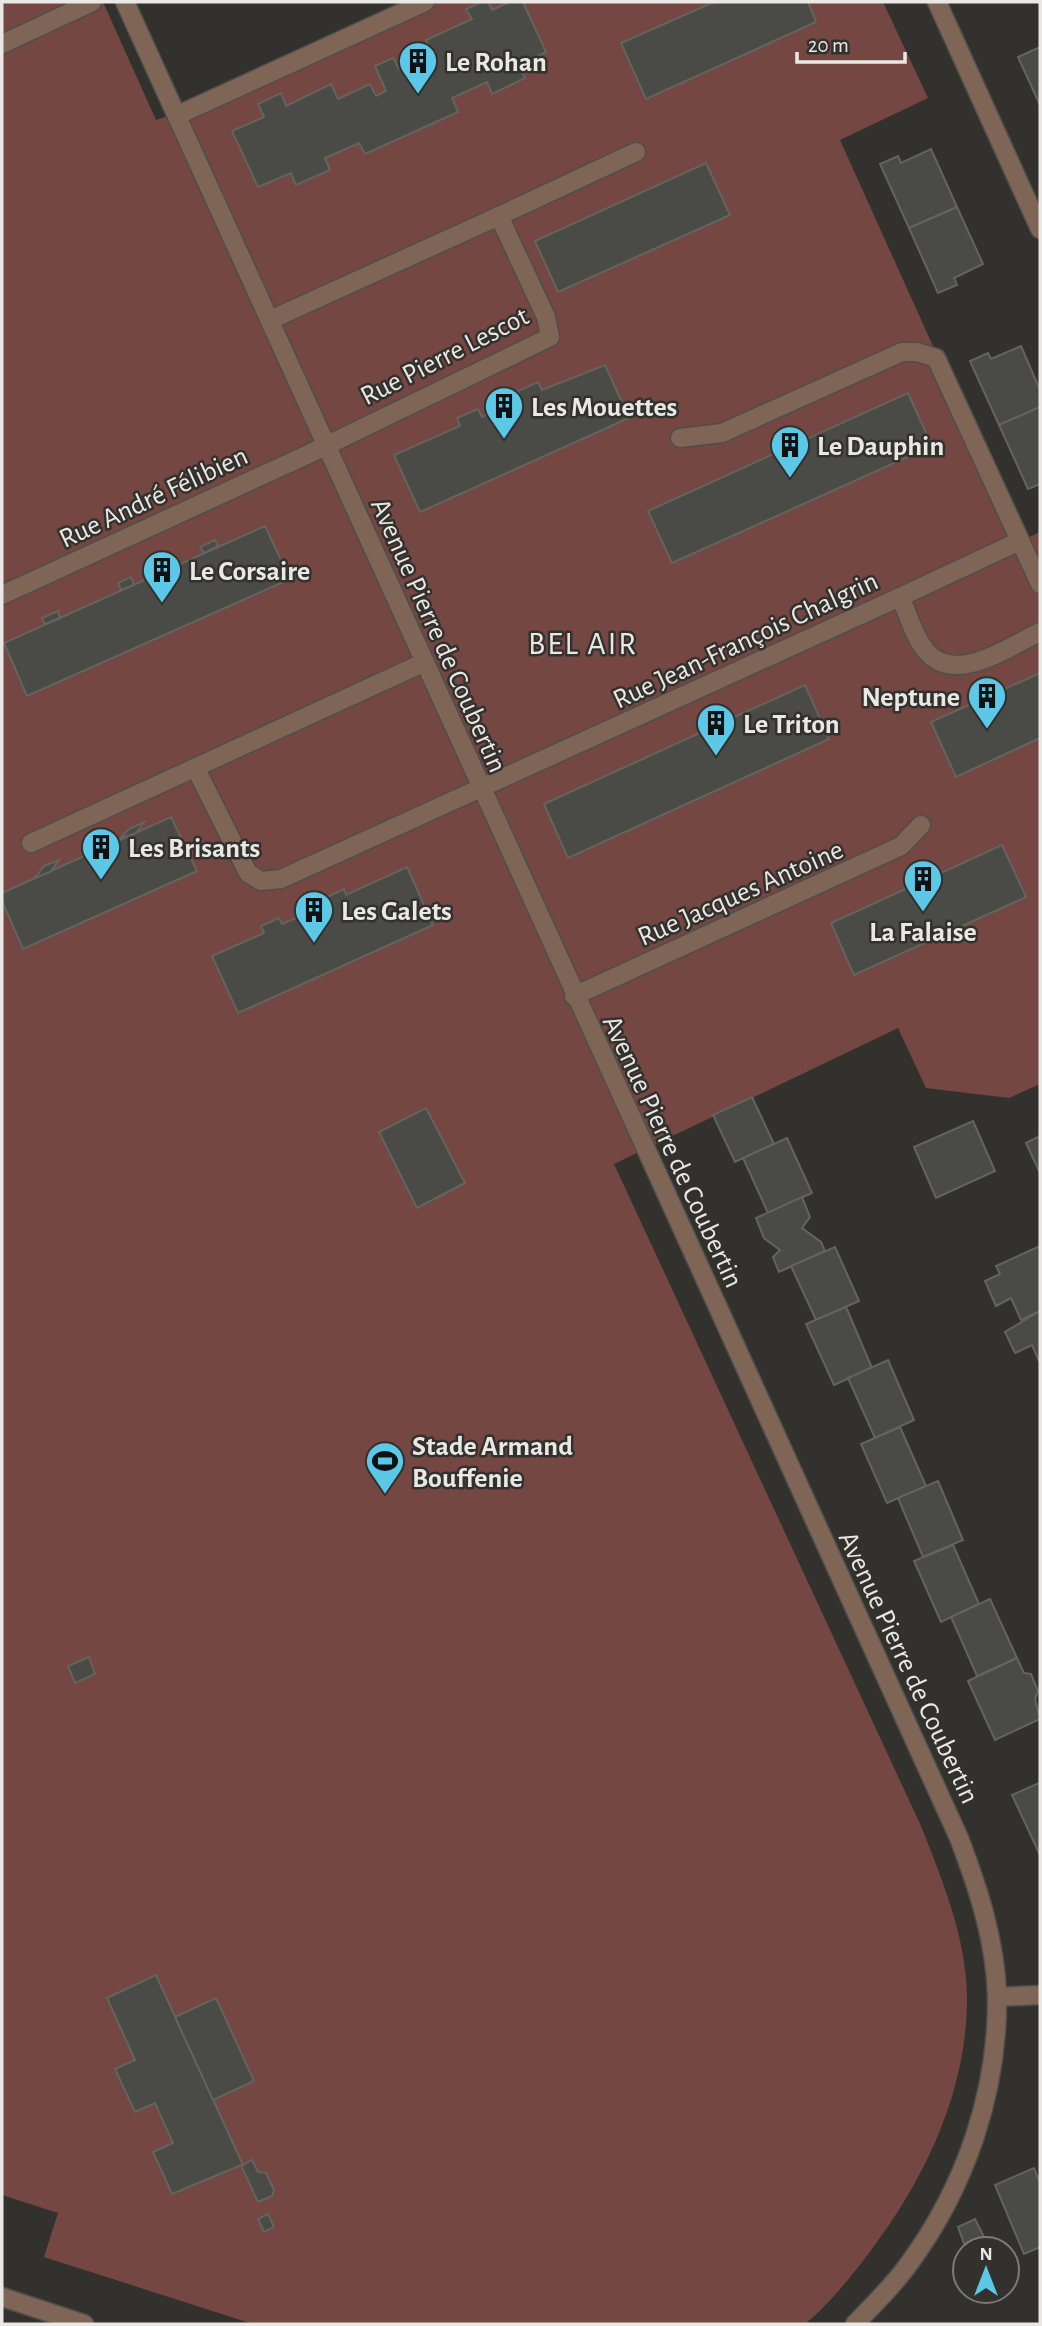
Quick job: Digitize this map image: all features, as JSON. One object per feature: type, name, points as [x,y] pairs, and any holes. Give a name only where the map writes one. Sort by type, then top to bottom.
[{"type":"street","points":[[2,44],[92,2]]},
{"type":"street","name":"Avenue Pierre de Coubertin","points":[[125,2],[574,996],[959,1838],[987,1923],[997,1997],[982,2119],[967,2160],[908,2264],[855,2324]]},
{"type":"street","points":[[178,115],[425,2]]},
{"type":"street","points":[[944,4],[1040,229]]},
{"type":"street","points":[[270,320],[636,152]]},
{"type":"street","name":"Rue Pierre Lescot","points":[[326,444],[550,337],[546,317],[499,216]]},
{"type":"street","points":[[680,438],[722,433],[902,352],[917,352],[936,358],[1040,584]]},
{"type":"street","name":"Rue André Félibien","points":[[2,595],[326,444]]},
{"type":"street","points":[[900,597],[1020,541]]},
{"type":"street","name":"Rue Jean-François Chalgrin","points":[[196,769],[248,873],[261,881],[281,880],[900,597],[926,651],[940,662],[960,665],[979,661],[1040,632]]},
{"type":"street","points":[[31,843],[425,662]]},
{"type":"street","name":"Rue Jacques Antoine","points":[[574,996],[901,846],[921,825]]},
{"type":"street","points":[[997,1997],[1040,1995]]},
{"type":"street","points":[[2,2297],[84,2324]]},
{"type":"shaded area","points":[[2,2],[71,2],[75,10],[92,2],[103,2],[156,120],[190,108],[425,2],[883,2],[928,98],[840,140],[1021,541],[1040,532],[1040,1084],[1009,1098],[926,1088],[898,1028],[614,1164],[921,1826],[952,1909],[966,1973],[965,2032],[959,2069],[936,2140],[902,2205],[881,2236],[840,2289],[805,2324],[253,2324],[44,2257],[58,2213],[2,2195]]},
{"type":"building","name":"Le Rohan","points":[[481,2],[488,2],[492,10],[510,2],[523,2],[546,52],[519,65],[525,78],[492,94],[487,82],[452,98],[458,112],[365,154],[359,143],[325,158],[330,170],[296,185],[291,173],[258,187],[232,131],[264,117],[258,104],[281,93],[286,106],[331,84],[338,99],[370,84],[376,96],[386,91],[375,66],[393,58],[399,69],[432,54],[426,40],[472,19],[466,9]]},
{"type":"building","points":[[714,2],[808,2],[816,22],[646,99],[621,43]]},
{"type":"building","points":[[1040,47],[1040,105],[1018,57]]},
{"type":"building","points":[[931,149],[957,207],[909,228],[880,164],[898,156],[901,163]]},
{"type":"building","points":[[706,163],[730,215],[558,292],[535,241]]},
{"type":"building","points":[[957,207],[983,264],[954,278],[957,285],[938,293],[909,228]]},
{"type":"building","points":[[1021,346],[1040,390],[1040,407],[999,425],[970,361],[988,353],[991,359]]},
{"type":"building","name":"Les Mouettes","points":[[605,365],[629,418],[420,512],[394,455],[460,426],[457,418],[478,409],[482,417],[521,399],[518,391],[538,382],[542,390]]},
{"type":"building","name":"Le Dauphin","points":[[908,393],[932,446],[672,563],[648,511]]},
{"type":"building","points":[[1040,407],[1040,484],[1028,489],[999,425]]},
{"type":"building","name":"Le Corsaire","points":[[265,526],[290,579],[27,696],[4,643]]},
{"type":"building","points":[[215,540],[218,546],[204,553],[200,547]]},
{"type":"building","points":[[131,577],[134,585],[121,590],[118,583]]},
{"type":"building","points":[[58,611],[60,618],[45,624],[42,618]]},
{"type":"building","name":"Neptune","points":[[1040,673],[1040,738],[956,777],[931,722]]},
{"type":"building","name":"Le Triton","points":[[805,685],[829,739],[568,858],[544,804]]},
{"type":"building","name":"Les Brisants","points":[[171,817],[197,871],[23,949],[2,901],[2,893]]},
{"type":"building","points":[[144,822],[136,833],[120,839],[129,829]]},
{"type":"building","name":"La Falaise","points":[[1002,845],[1026,897],[854,975],[831,923]]},
{"type":"building","points":[[59,860],[50,872],[35,878],[44,866]]},
{"type":"building","name":"Les Galets","points":[[407,867],[433,925],[238,1013],[212,956],[264,933],[261,926],[279,918],[282,924],[328,904],[325,898],[344,889],[346,895]]},
{"type":"building","points":[[752,1097],[774,1144],[735,1162],[713,1115]]},
{"type":"building","points":[[426,1108],[465,1183],[417,1208],[379,1132]]},
{"type":"building","points":[[973,1121],[995,1171],[936,1198],[914,1147]]},
{"type":"building","points":[[1040,1136],[1040,1173],[1026,1143]]},
{"type":"building","points":[[787,1138],[812,1193],[768,1213],[743,1158]]},
{"type":"building","points":[[802,1197],[810,1217],[802,1228],[821,1242],[825,1251],[779,1272],[773,1257],[780,1250],[764,1238],[756,1218]]},
{"type":"building","points":[[1040,1246],[1040,1311],[1021,1320],[1011,1298],[996,1306],[985,1281],[1000,1274],[996,1266]]},
{"type":"building","points":[[835,1247],[859,1301],[816,1320],[791,1266]]},
{"type":"building","points":[[846,1307],[872,1368],[834,1385],[806,1324]]},
{"type":"building","points":[[1040,1311],[1040,1363],[1032,1345],[1015,1353],[1005,1332]]},
{"type":"building","points":[[888,1360],[914,1420],[875,1438],[848,1378]]},
{"type":"building","points":[[900,1427],[926,1486],[887,1503],[861,1444]]},
{"type":"building","points":[[938,1481],[963,1540],[923,1557],[898,1498]]},
{"type":"building","points":[[953,1545],[979,1604],[941,1622],[914,1561]]},
{"type":"building","points":[[990,1599],[1017,1658],[977,1676],[951,1617]]},
{"type":"building","points":[[89,1657],[95,1674],[75,1683],[68,1666]]},
{"type":"building","points":[[1017,1658],[1024,1673],[1031,1674],[1038,1691],[1035,1699],[1040,1719],[995,1740],[968,1681]]},
{"type":"building","points":[[1039,1783],[1040,1785],[1040,1855],[1012,1795]]},
{"type":"building","points":[[156,1975],[243,2165],[252,2160],[258,2172],[266,2173],[274,2190],[272,2196],[258,2202],[241,2165],[172,2194],[153,2152],[173,2143],[155,2103],[135,2112],[115,2069],[135,2060],[107,1998]]},
{"type":"building","points":[[216,1998],[254,2081],[213,2100],[175,2017]]},
{"type":"building","points":[[1034,2168],[1040,2183],[1040,2247],[1024,2254],[1021,2235],[1016,2235],[995,2185]]},
{"type":"building","points":[[268,2214],[274,2227],[264,2232],[258,2219]]},
{"type":"building","points":[[975,2219],[983,2235],[961,2235],[958,2227]]},
{"type":"place","name":"Le Rohan","points":[[418,95]]},
{"type":"place","name":"Les Mouettes","points":[[504,440]]},
{"type":"place","name":"Le Dauphin","points":[[790,479]]},
{"type":"place","name":"Le Corsaire","points":[[162,604]]},
{"type":"place","name":"Neptune","points":[[987,730]]},
{"type":"place","name":"Le Triton","points":[[716,757]]},
{"type":"place","name":"Les Brisants","points":[[101,881]]},
{"type":"place","name":"La Falaise","points":[[923,913]]},
{"type":"place","name":"Les Galets","points":[[314,944]]},
{"type":"place","name":"Stade Armand Bouffenie","points":[[385,1495]]},
{"type":"district","name":"BEL AIR","points":[[583,643]]}]
